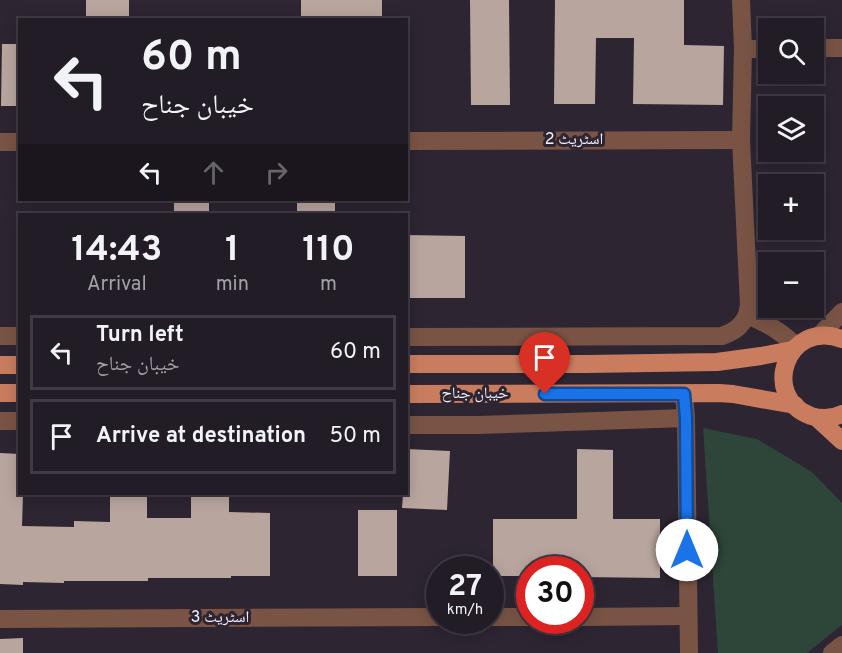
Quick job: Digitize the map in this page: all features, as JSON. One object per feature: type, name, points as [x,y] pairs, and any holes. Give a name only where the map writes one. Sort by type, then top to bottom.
[{"type":"main road","points":[[819,336],[830,335],[842,339]]},
{"type":"main road","name":"خیبان جناح","points":[[408,364],[717,362],[761,356],[794,348],[811,337],[819,336]]},
{"type":"main road","points":[[794,348],[787,359],[783,378],[789,397],[795,405]]},
{"type":"main road","points":[[0,364],[18,364]]},
{"type":"main road","points":[[0,393],[18,393]]},
{"type":"main road","name":"خیبان جناح","points":[[408,393],[733,394],[795,405],[805,413],[818,418],[842,441]]},
{"type":"main road","points":[[818,418],[842,414]]},
{"type":"street","points":[[408,336],[722,336],[733,332],[741,325],[747,315],[749,305],[741,140],[741,0]]},
{"type":"street","points":[[824,48],[842,48]]},
{"type":"street","points":[[742,49],[758,49]]},
{"type":"street","name":"اسٹریٹ 2","points":[[408,141],[741,140]]},
{"type":"street","points":[[0,142],[18,142]]},
{"type":"street","points":[[819,336],[842,312]]},
{"type":"street","points":[[747,315],[778,329],[794,348]]},
{"type":"street","points":[[0,336],[18,336]]},
{"type":"street","points":[[684,394],[689,653]]},
{"type":"street","points":[[408,425],[686,418]]},
{"type":"street","points":[[0,421],[18,421]]},
{"type":"street","points":[[594,617],[688,616]]},
{"type":"street","name":"اسٹریٹ 3","points":[[0,619],[426,617]]},
{"type":"street","points":[[832,653],[842,645]]},
{"type":"green space","points":[[703,428],[757,439],[812,472],[842,503],[842,625],[807,653],[718,653]]},
{"type":"building","points":[[86,0],[129,0],[129,18],[86,18]]},
{"type":"building","points":[[301,0],[382,0],[382,18],[301,18]]},
{"type":"building","points":[[470,0],[509,0],[510,105],[471,105]]},
{"type":"building","points":[[555,0],[684,0],[684,45],[724,46],[723,105],[633,104],[634,38],[596,38],[595,104],[554,104]]},
{"type":"building","points":[[2,44],[18,44],[18,106],[1,106]]},
{"type":"building","points":[[174,201],[209,201],[209,213],[174,213]]},
{"type":"building","points":[[297,201],[335,201],[335,213],[297,213]]},
{"type":"building","points":[[408,235],[465,236],[465,298],[408,298]]},
{"type":"building","points":[[408,449],[450,451],[447,510],[402,508],[403,495],[408,495]]},
{"type":"building","points":[[577,449],[613,450],[613,519],[660,519],[660,578],[594,577],[594,556],[516,556],[516,576],[504,576],[504,556],[493,556],[493,519],[577,519]]},
{"type":"building","points":[[0,453],[18,454],[18,495],[23,495],[22,526],[74,527],[74,521],[110,522],[110,495],[147,495],[147,518],[191,518],[191,495],[229,495],[229,512],[270,513],[270,576],[0,584]]},
{"type":"building","points":[[358,510],[397,510],[397,576],[358,576]]},
{"type":"building","points":[[23,638],[23,653],[0,653],[0,639]]},
{"type":"route","points":[[545,394],[684,394],[687,550]]}]
